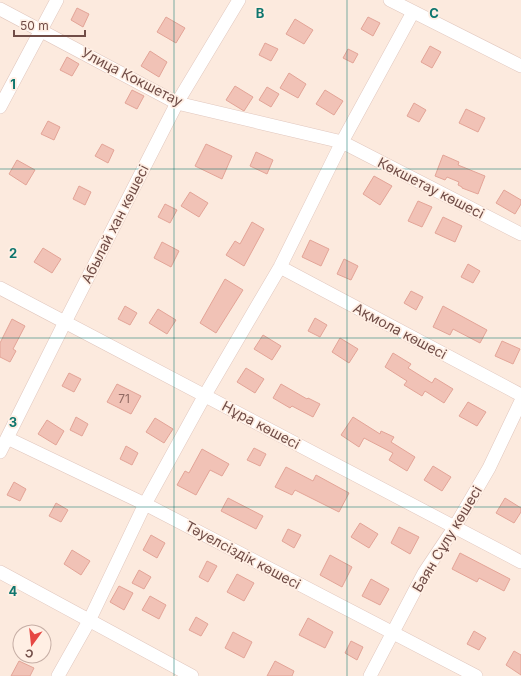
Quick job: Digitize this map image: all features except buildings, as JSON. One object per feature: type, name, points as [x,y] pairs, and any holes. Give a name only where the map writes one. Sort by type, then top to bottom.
[{"type":"street","points":[[0,107],[57,0]]},
{"type":"street","name":"Абылай хан көшесі","points":[[0,452],[177,103],[239,0]]},
{"type":"street","points":[[390,0],[521,66]]},
{"type":"street","name":"Улица Кокшетау","points":[[0,9],[177,103],[342,142]]},
{"type":"street","points":[[58,676],[89,621],[144,504],[205,395],[280,267],[342,142],[413,12]]},
{"type":"street","name":"Көкшетау көшесі","points":[[342,142],[521,234]]},
{"type":"street","name":"Ақмола көшесі","points":[[280,267],[521,395]]},
{"type":"street","name":"Нұра көшесі","points":[[0,288],[521,562]]},
{"type":"street","name":"Баян Сұлу көшесі","points":[[370,676],[424,574],[454,528],[489,468],[521,401]]},
{"type":"street","name":"Тәуелсіздік көшесі","points":[[7,438],[144,504],[476,676]]},
{"type":"street","points":[[0,572],[192,676]]}]
